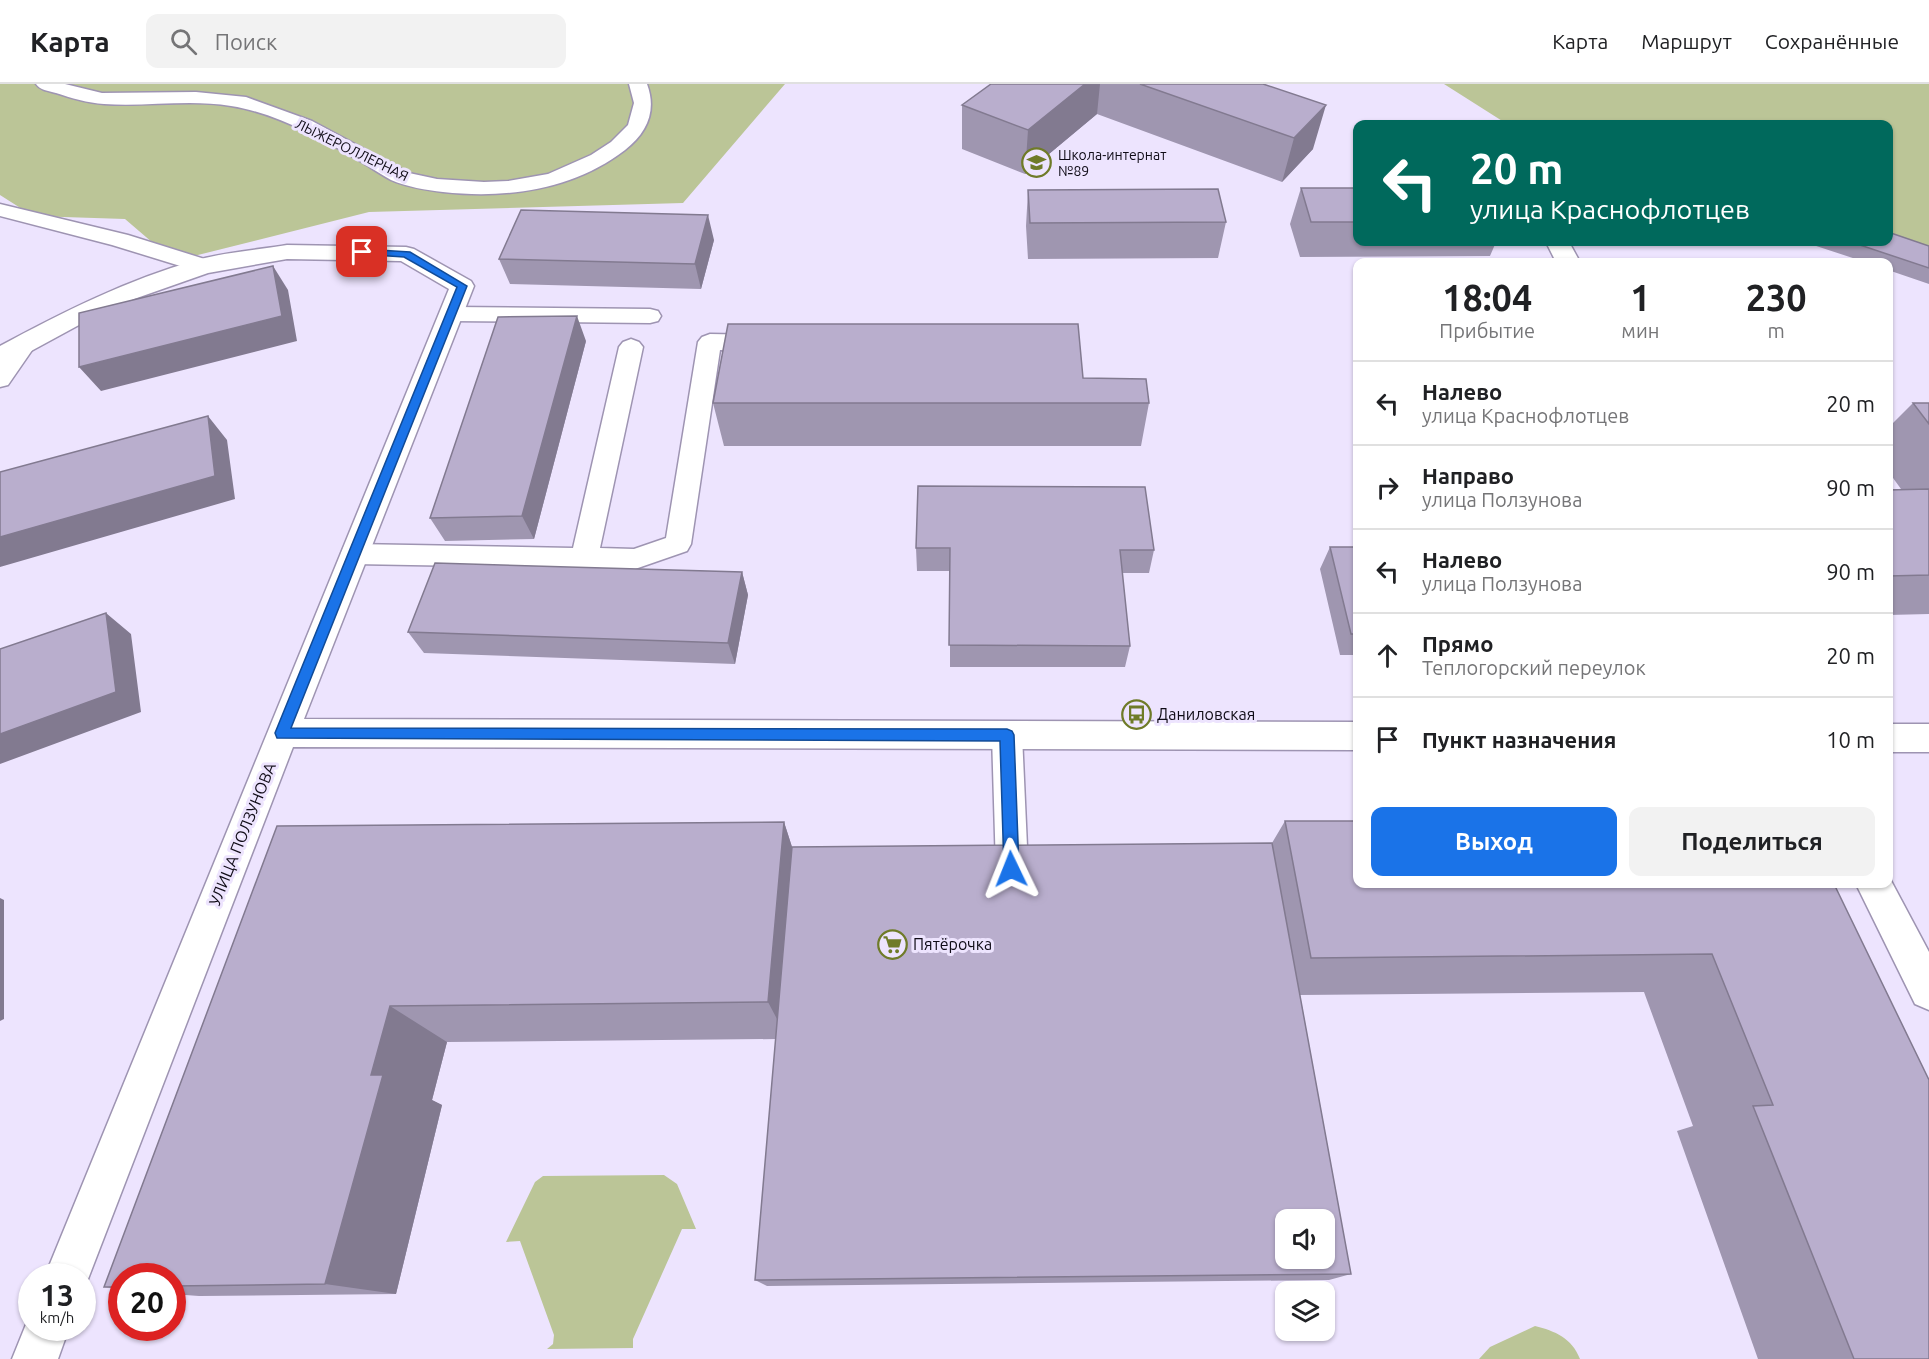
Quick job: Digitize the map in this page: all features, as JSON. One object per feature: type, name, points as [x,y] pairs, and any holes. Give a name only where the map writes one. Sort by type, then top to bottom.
[{"type":"street","name":"УЛИЦА ПОЛЗУНОВА","points":[[72,1263],[462,286],[406,255],[362,252],[287,252],[204,266]]},
{"type":"street","points":[[0,357],[25,342],[116,298],[204,266]]},
{"type":"street","points":[[282,733],[1353,736]]},
{"type":"street","points":[[1893,738],[1929,738]]},
{"type":"street","points":[[1876,888],[1929,991]]},
{"type":"street","points":[[35,1359],[42,1341]]},
{"type":"lane","name":"ЛЫЖЕРОЛЛЕРНАЯ","points":[[45,84],[102,98],[199,96],[248,104],[341,143],[398,175],[419,182],[479,189],[504,188],[548,180],[569,173],[611,152],[627,139],[640,123],[644,107],[638,84]]},
{"type":"lane","points":[[0,210],[120,240],[204,266]]},
{"type":"lane","points":[[452,314],[650,316]]},
{"type":"lane","points":[[0,380],[25,342]]},
{"type":"lane","points":[[354,554],[635,559],[678,544],[710,342],[793,343]]},
{"type":"lane","points":[[584,558],[631,347]]},
{"type":"lane","points":[[1007,735],[1011,869]]},
{"type":"green space","points":[[0,84],[785,84],[683,203],[369,212],[174,261],[125,219],[33,216],[0,195]]},
{"type":"green space","points":[[1444,84],[1929,84],[1929,265],[1893,245],[1893,120],[1501,120]]},
{"type":"green space","points":[[664,1175],[677,1184],[696,1229],[682,1229],[633,1339],[633,1348],[547,1349],[553,1344],[554,1335],[520,1241],[506,1242],[535,1182],[543,1176]]},
{"type":"green space","points":[[1535,1326],[1562,1336],[1577,1352],[1580,1359],[1479,1359],[1490,1347]]},
{"type":"building","points":[[991,84],[1085,84],[1028,130],[962,105]]},
{"type":"building","points":[[1140,84],[1263,84],[1326,105],[1294,138]]},
{"type":"building","points":[[1301,188],[1353,188],[1353,222],[1311,222]]},
{"type":"building","points":[[1218,189],[1226,222],[1030,223],[1028,190]]},
{"type":"building","points":[[521,210],[708,215],[695,264],[499,259]]},
{"type":"building","points":[[1893,234],[1929,246],[1929,268],[1863,246],[1893,246]]},
{"type":"building","points":[[273,266],[282,316],[79,367],[79,313]]},
{"type":"building","points":[[577,316],[522,516],[430,518],[498,317]]},
{"type":"building","points":[[728,324],[1078,324],[1083,378],[1146,379],[1149,403],[713,403]]},
{"type":"building","points":[[1913,403],[1929,403],[1929,424]]},
{"type":"building","points":[[208,416],[215,476],[0,537],[0,472]]},
{"type":"building","points":[[918,486],[1145,487],[1154,550],[1120,550],[1130,646],[949,645],[950,548],[916,548]]},
{"type":"building","points":[[1929,489],[1929,575],[1893,576],[1893,490]]},
{"type":"building","points":[[1330,547],[1353,547],[1353,634],[1351,634]]},
{"type":"building","points":[[435,563],[742,572],[728,643],[408,632]]},
{"type":"building","points":[[106,613],[116,692],[0,734],[0,649]]},
{"type":"building","points":[[1285,821],[1353,821],[1353,888],[1836,888],[1929,1080],[1929,1359],[1854,1359],[1753,1106],[1773,1105],[1712,954],[1311,958]]},
{"type":"building","points":[[784,822],[768,1002],[390,1006],[371,1075],[383,1075],[325,1284],[186,1286],[186,1263],[113,1263],[277,826]]},
{"type":"building","points":[[1272,843],[1351,1274],[755,1280],[792,847]]},
{"type":"place","name":"Школа-интернат №89","points":[[1037,163]]},
{"type":"place","name":"Даниловская","points":[[1136,714]]},
{"type":"place","name":"Пятёрочка","points":[[892,944]]},
{"type":"route","points":[[362,252],[406,255],[462,286],[282,733],[1007,735],[1011,869]]}]
